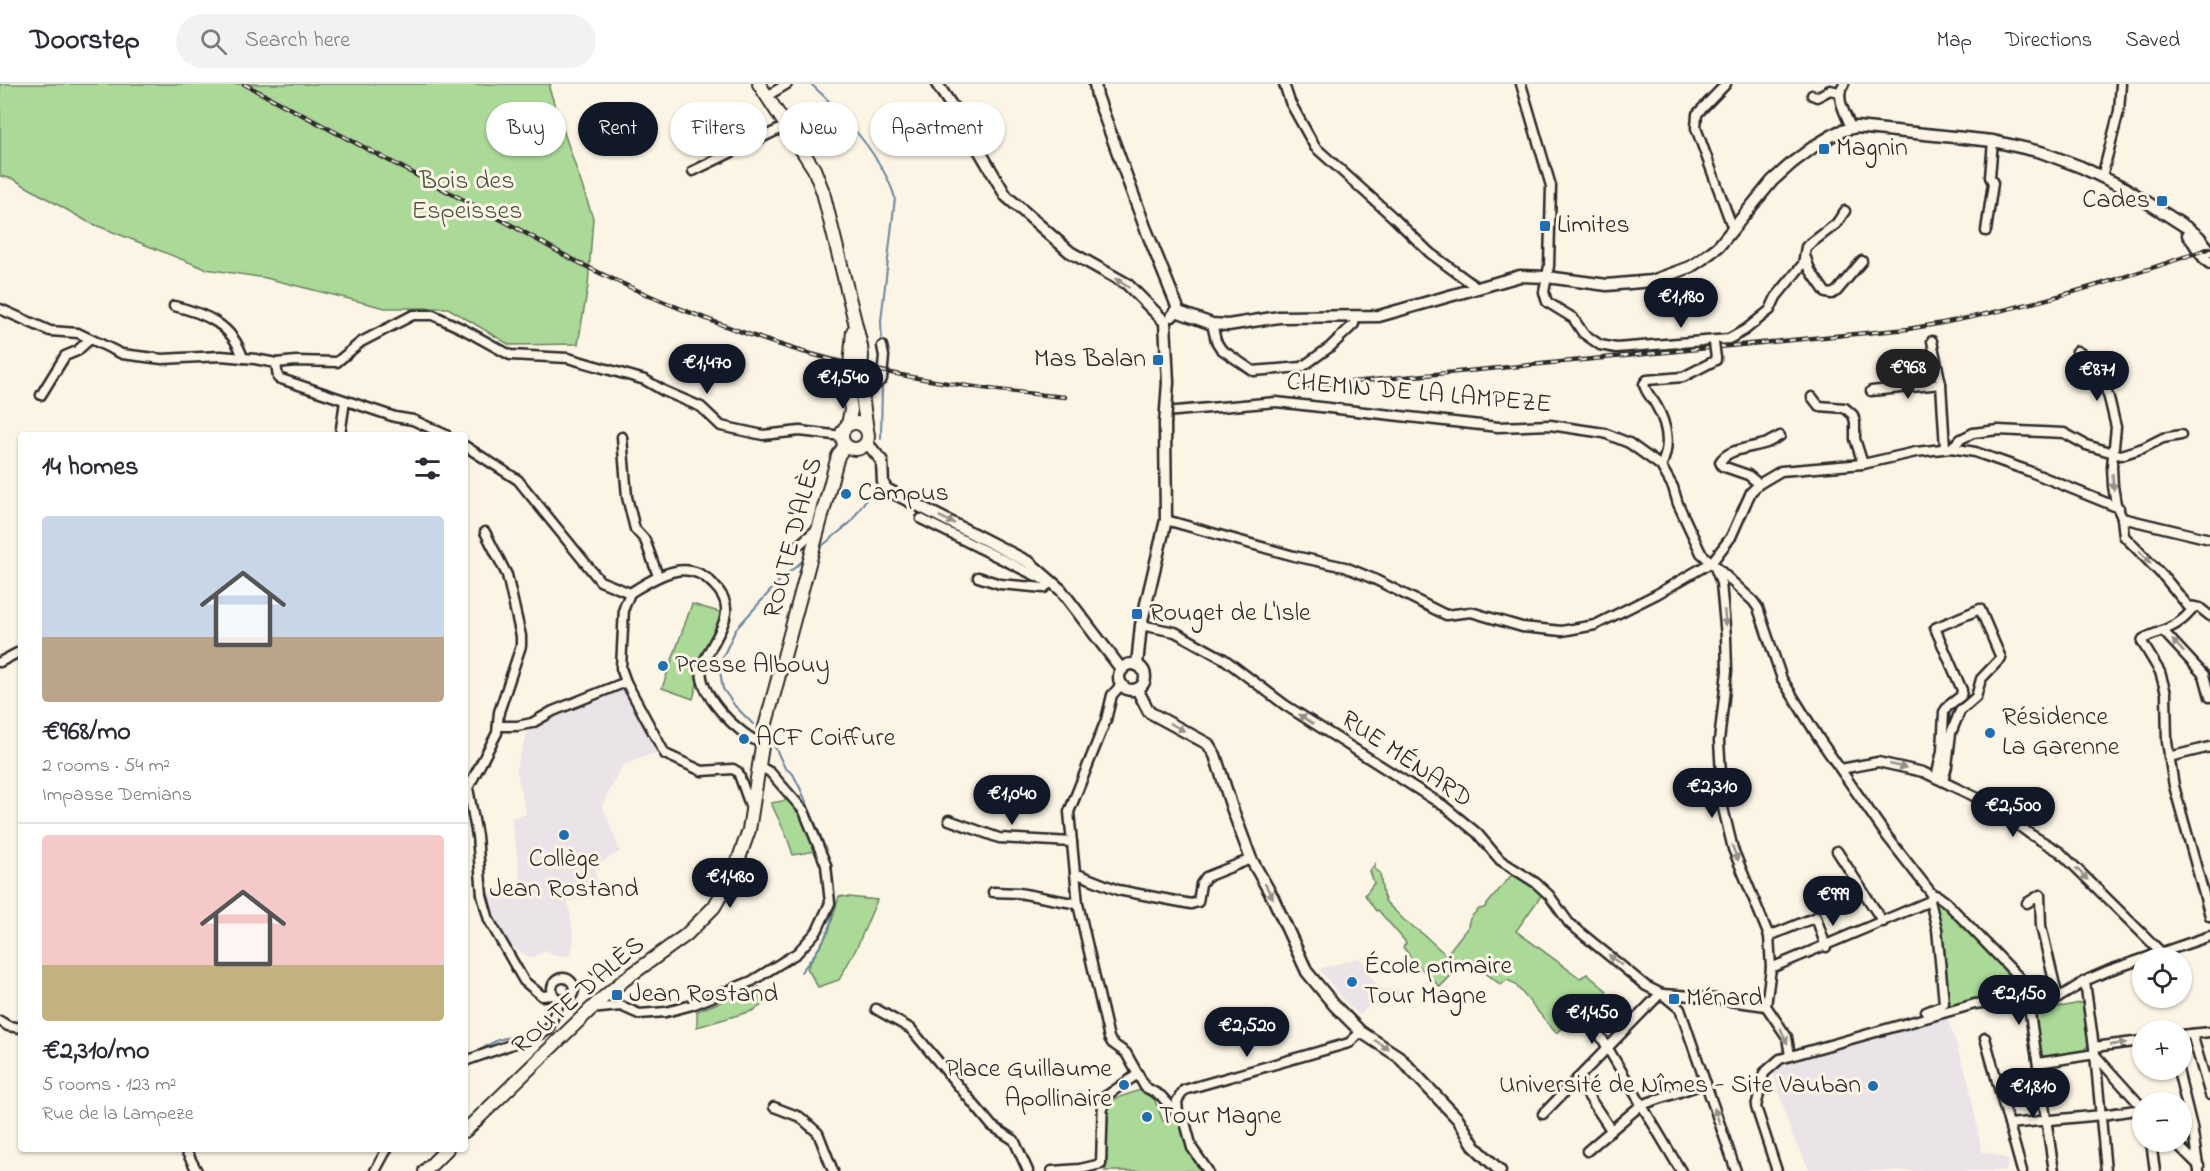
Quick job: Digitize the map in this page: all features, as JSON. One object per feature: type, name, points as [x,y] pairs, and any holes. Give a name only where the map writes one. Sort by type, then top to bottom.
[{"type":"main road","points":[[759,84],[779,115]]},
{"type":"main road","points":[[806,156],[824,192],[854,318],[862,356],[860,370],[867,443],[856,449],[843,441],[843,429],[848,424],[851,410],[848,390],[854,318]]},
{"type":"main road","points":[[848,424],[861,424],[867,430]]},
{"type":"main road","name":"ROUTE D'ALÈS","points":[[468,1128],[590,1009],[624,980],[686,935],[714,907],[738,861],[749,830],[761,744],[767,719],[843,441]]},
{"type":"main road","points":[[425,1171],[444,1152]]},
{"type":"street","points":[[767,96],[787,84]]},
{"type":"street","points":[[937,84],[965,126],[1006,196],[1070,252],[1127,285],[1165,322],[1168,382],[1165,412],[1166,520],[1141,625],[1137,665]]},
{"type":"street","points":[[1095,84],[1097,96],[1145,227],[1177,306],[1176,311],[1165,322]]},
{"type":"street","points":[[1284,84],[1290,102],[1315,147],[1430,253],[1475,288]]},
{"type":"street","points":[[1521,84],[1551,186],[1547,277],[1544,292],[1547,302],[1573,318],[1583,333],[1600,345],[1616,348],[1729,339],[1745,330],[1770,310],[1776,297],[1806,258]]},
{"type":"street","points":[[1726,84],[1697,114],[1696,128],[1733,229]]},
{"type":"street","points":[[2102,177],[2119,111],[2121,84]]},
{"type":"street","points":[[1812,95],[1817,97],[1830,90],[1842,88],[1839,98],[1851,128]]},
{"type":"street","points":[[1176,311],[1212,324],[1228,326],[1280,317],[1355,317],[1390,313],[1520,276],[1607,285],[1652,280],[1690,267],[1701,260],[1719,246],[1772,181],[1792,163],[1816,145],[1838,132],[1851,128],[1994,141],[2041,152],[2125,188],[2199,237],[2210,251]]},
{"type":"street","points":[[693,171],[779,129]]},
{"type":"street","points":[[1986,231],[1993,183],[1990,177],[1994,141]]},
{"type":"street","points":[[1845,211],[1836,224],[1806,247],[1806,258],[1810,270],[1826,293],[1832,294],[1862,261]]},
{"type":"street","points":[[2170,218],[2195,243],[2205,260],[2210,263]]},
{"type":"street","points":[[174,306],[203,315],[228,331],[238,343],[243,357]]},
{"type":"street","points":[[0,309],[50,331],[78,333],[122,354],[162,359],[243,357],[276,363],[337,362],[361,342],[413,315],[433,315],[464,329],[510,355],[568,358],[645,380],[701,407],[721,426],[763,435],[800,432],[843,441]]},
{"type":"street","points":[[1212,324],[1216,341],[1221,349],[1253,371],[1302,367],[1354,324],[1355,317]]},
{"type":"street","points":[[40,395],[65,356],[77,351],[90,339]]},
{"type":"street","points":[[1714,341],[1716,360],[1683,377],[1647,380],[1644,384],[1644,389],[1664,422],[1667,454],[1661,466],[1673,487],[1678,504],[1701,553],[1758,608],[1782,679],[1841,769],[1931,898],[1937,929],[1944,1003],[1861,1036]]},
{"type":"street","points":[[1932,341],[1941,384],[1948,448]]},
{"type":"street","points":[[862,397],[882,379],[884,356],[882,346]]},
{"type":"street","points":[[2077,351],[2090,359],[2099,369],[2116,427],[2113,486],[2122,518],[2124,536],[2165,578],[2187,606],[2200,608],[2210,616]]},
{"type":"street","points":[[276,363],[278,378],[394,417],[413,420],[439,432]]},
{"type":"street","points":[[1872,391],[1941,384]]},
{"type":"street","points":[[1812,397],[1819,406],[1845,408],[1853,415],[1855,439],[1863,464]]},
{"type":"street","points":[[340,432],[345,401]]},
{"type":"street","name":"CHEMIN DE LA LAMPEZE","points":[[1165,412],[1276,402],[1498,427],[1550,425],[1604,434],[1629,443],[1661,466]]},
{"type":"street","points":[[1948,448],[1972,433],[1998,430],[2064,433],[2086,445],[2121,455],[2163,438],[2181,435]]},
{"type":"street","points":[[1759,484],[1748,475],[1722,466],[1720,462],[1731,453],[1767,443],[1780,436]]},
{"type":"street","points":[[621,437],[627,497],[635,528],[645,540],[658,576]]},
{"type":"street","points":[[867,443],[882,461],[883,483],[891,493],[1030,563],[1061,590],[1122,670]]},
{"type":"street","points":[[468,448],[518,480],[600,581],[630,592]]},
{"type":"street","points":[[1166,520],[1294,556],[1345,567],[1446,615],[1471,612],[1522,627],[1562,631],[1595,625],[1657,594],[1712,562],[1731,537],[1750,492],[1781,471],[1863,464],[1916,452],[1948,448],[1975,452],[2119,508]]},
{"type":"street","points":[[2122,518],[2210,539]]},
{"type":"street","points":[[921,519],[1032,574],[1052,581]]},
{"type":"street","points":[[801,543],[819,529]]},
{"type":"street","points":[[468,1060],[548,1030],[557,998],[542,996],[524,981],[489,920],[482,895],[477,836],[468,788],[497,733],[499,712],[521,646],[521,636],[507,575],[484,532]]},
{"type":"street","points":[[1712,562],[1721,583],[1726,637],[1727,671],[1719,741],[1724,808],[1733,849],[1769,936],[1771,968],[1766,1006],[1787,1036],[1790,1056]]},
{"type":"street","points":[[752,810],[738,772],[733,769],[702,771],[665,754],[626,682],[621,668],[624,608],[630,592],[671,571],[694,571],[706,577],[724,598],[726,614],[701,669],[706,692],[717,710],[752,740],[761,744]]},
{"type":"street","points":[[978,577],[1000,584],[1044,588],[1052,581]]},
{"type":"street","points":[[2194,608],[2187,618],[2164,632],[2147,637],[2142,642],[2160,672],[2166,693],[2169,757],[2174,786],[2210,916]]},
{"type":"street","points":[[1980,609],[2001,658],[1981,679],[1976,697],[1960,711],[1951,733],[1947,766],[1939,780],[1944,712],[1961,696],[1962,690],[1935,628],[1980,609]]},
{"type":"street","name":"RUE MÉNARD","points":[[1141,625],[1175,632],[1224,659],[1286,705],[1444,806],[1476,834],[1500,860],[1536,883],[1549,895],[1569,924],[1646,986],[1680,1009]]},
{"type":"street","points":[[2164,632],[2204,675],[2210,697]]},
{"type":"street","points":[[0,662],[18,653]]},
{"type":"street","points":[[1129,665],[1137,665],[1143,670],[1145,677],[1143,684],[1137,689],[1127,689],[1120,677],[1122,670],[1129,665]]},
{"type":"street","points":[[498,726],[532,723],[553,711],[626,682]]},
{"type":"street","points":[[1122,684],[1112,695],[1106,720],[1069,812],[1078,904],[1109,1038],[1126,1053],[1145,1088],[1161,1096],[1185,1122],[1192,1148],[1208,1171]]},
{"type":"street","points":[[1137,689],[1149,712],[1208,744],[1215,755],[1251,859],[1273,897],[1307,972],[1335,1006],[1362,1032],[1398,1056],[1458,1119],[1475,1147],[1500,1171]]},
{"type":"street","points":[[2169,757],[2210,747]]},
{"type":"street","points":[[1841,769],[1878,762],[1923,772],[1992,805],[2030,834],[2060,852],[2157,948]]},
{"type":"street","points":[[590,1009],[621,1006],[639,1014],[666,1012],[692,1005],[752,981],[797,952],[818,931],[830,903],[826,865],[804,811],[770,772],[759,766]]},
{"type":"street","points":[[949,820],[999,838],[1072,842]]},
{"type":"street","points":[[1837,851],[1883,922]]},
{"type":"street","points":[[1075,873],[1118,891],[1191,904],[1198,902],[1201,884],[1206,877],[1251,859]]},
{"type":"street","points":[[993,892],[1019,893],[1078,904]]},
{"type":"street","points":[[2027,903],[2040,895],[2041,926],[2058,998]]},
{"type":"street","points":[[1771,968],[1883,922],[1938,896],[2044,1002],[2050,1003],[2101,973],[2132,962]]},
{"type":"street","points":[[1769,936],[1816,917],[1826,946]]},
{"type":"street","points":[[2173,948],[2210,936]]},
{"type":"street","points":[[2085,982],[2095,1051],[2106,1171]]},
{"type":"street","points":[[1543,1114],[1661,994],[1766,1006]]},
{"type":"street","points":[[1682,995],[1680,1009],[1736,1171]]},
{"type":"street","points":[[1777,1171],[1756,1107],[1764,1073],[1780,1059],[1975,1004],[2037,996]]},
{"type":"street","points":[[2037,996],[2029,1007],[2054,1171]]},
{"type":"street","points":[[876,1009],[911,1029],[992,1126],[1014,1140],[1028,1171]]},
{"type":"street","points":[[1586,1010],[1681,1171]]},
{"type":"street","points":[[0,1022],[18,1028]]},
{"type":"street","points":[[1178,1113],[1177,1101],[1184,1090],[1349,1043],[1362,1032]]},
{"type":"street","points":[[2210,1032],[2192,1034],[2210,1095]]},
{"type":"street","points":[[1985,1038],[2022,1171]]},
{"type":"street","points":[[2038,1063],[2132,1043]]},
{"type":"street","points":[[2095,1051],[2132,1096]]},
{"type":"street","points":[[1052,1171],[1080,1170],[1101,1164],[1103,1098],[1138,1074]]},
{"type":"street","points":[[1577,1079],[1611,1130]]},
{"type":"street","points":[[2180,1080],[2201,1170]]},
{"type":"street","points":[[1587,1151],[1641,1105],[1706,1083]]},
{"type":"street","points":[[774,1107],[800,1117],[818,1133],[833,1171]]},
{"type":"street","points":[[2009,1124],[2132,1110]]},
{"type":"street","points":[[187,1152],[197,1171]]},
{"type":"street","points":[[375,1171],[385,1152]]},
{"type":"street","points":[[2152,1152],[2155,1171]]},
{"type":"street","points":[[2184,1152],[2201,1170]]},
{"type":"shaded area","name":"Collège Jean Rostand","points":[[624,688],[658,752],[623,765],[602,805],[620,851],[596,866],[596,898],[568,901],[574,940],[571,956],[552,955],[547,950],[531,958],[510,946],[495,920],[487,894],[494,887],[522,897],[511,818],[526,814],[516,768],[528,731],[554,716]]},
{"type":"shaded area","name":"École primaire Tour Magne","points":[[1359,958],[1371,971],[1368,974],[1382,989],[1408,990],[1408,995],[1377,998],[1360,1015],[1347,1004],[1319,969]]},
{"type":"shaded area","name":"Université de Nîmes - Site Vauban","points":[[1946,1015],[1967,1076],[1982,1152],[2009,1160],[2006,1171],[1810,1171],[1791,1133],[1772,1069]]},
{"type":"green space","name":"Bois des Espeisses","points":[[0,84],[551,84],[549,88],[554,102],[486,102],[486,156],[566,156],[566,138],[593,218],[588,286],[578,344],[510,345],[448,308],[385,308],[266,278],[206,269],[88,222],[13,179],[0,176]]},
{"type":"green space","points":[[692,604],[726,614],[701,669],[693,699],[662,688]]},
{"type":"green space","points":[[793,799],[811,830],[816,851],[793,855],[771,803]]},
{"type":"green space","points":[[1375,864],[1375,869],[1380,873],[1386,902],[1446,955],[1468,927],[1471,917],[1479,909],[1484,908],[1514,872],[1543,893],[1516,931],[1580,978],[1587,974],[1607,991],[1556,1033],[1514,983],[1507,980],[1501,985],[1475,966],[1464,966],[1457,970],[1440,987],[1412,959],[1403,947],[1406,943],[1404,940],[1378,910],[1376,911],[1365,895],[1374,883],[1370,871]]},
{"type":"green space","points":[[839,896],[877,900],[857,947],[839,980],[818,987],[807,968],[829,931]]},
{"type":"green space","points":[[1938,902],[1975,937],[2026,992],[1948,1007],[1943,931],[1936,904]]},
{"type":"green space","points":[[759,987],[771,1000],[752,1011],[697,1027],[697,1011]]},
{"type":"green space","points":[[2085,1002],[2091,1042],[2083,1051],[2041,1057],[2035,1012]]},
{"type":"green space","points":[[1140,1090],[1153,1096],[1163,1121],[1174,1118],[1182,1123],[1204,1171],[1105,1171],[1107,1164],[1105,1102]]},
{"type":"waterway","points":[[811,84],[860,136],[881,168],[895,198],[881,321],[882,344]]},
{"type":"waterway","points":[[881,439],[882,382]]},
{"type":"waterway","points":[[817,550],[850,523],[870,494]]},
{"type":"waterway","points":[[753,724],[735,706],[723,689],[719,665],[736,629],[781,579],[805,559]]},
{"type":"waterway","points":[[767,737],[773,743],[785,768],[793,774],[801,790],[821,837],[832,880]]},
{"type":"waterway","points":[[801,972],[828,932],[833,903]]},
{"type":"waterway","points":[[468,1055],[498,1040],[539,1029]]},
{"type":"railway","points":[[244,84],[568,257],[641,292],[717,323],[804,352],[915,378],[1065,397]]},
{"type":"railway","points":[[1300,387],[1908,329],[2061,296],[2210,248]]},
{"type":"place","name":"Magnin","points":[[1824,149]]},
{"type":"place","name":"Cades","points":[[2162,201]]},
{"type":"place","name":"Limites","points":[[1545,226]]},
{"type":"place","name":"Mas Balan","points":[[1158,360]]},
{"type":"place","name":"Campus","points":[[846,494]]},
{"type":"place","name":"Rouget de L'Isle","points":[[1137,614]]},
{"type":"place","name":"Presse Albouy","points":[[663,666]]},
{"type":"place","name":"Résidence La Garenne","points":[[1990,733]]},
{"type":"place","name":"ACF Coiffure","points":[[744,739]]},
{"type":"place","name":"Collège Jean Rostand","points":[[564,835]]},
{"type":"place","name":"École primaire Tour Magne","points":[[1352,982]]},
{"type":"place","name":"Jean Rostand","points":[[617,995]]},
{"type":"place","name":"Ménard","points":[[1674,999]]},
{"type":"place","name":"Place Guillaume Apollinaire","points":[[1124,1085]]},
{"type":"place","name":"Université de Nîmes - Site Vauban","points":[[1873,1086]]},
{"type":"place","name":"Tour Magne","points":[[1147,1117]]}]
